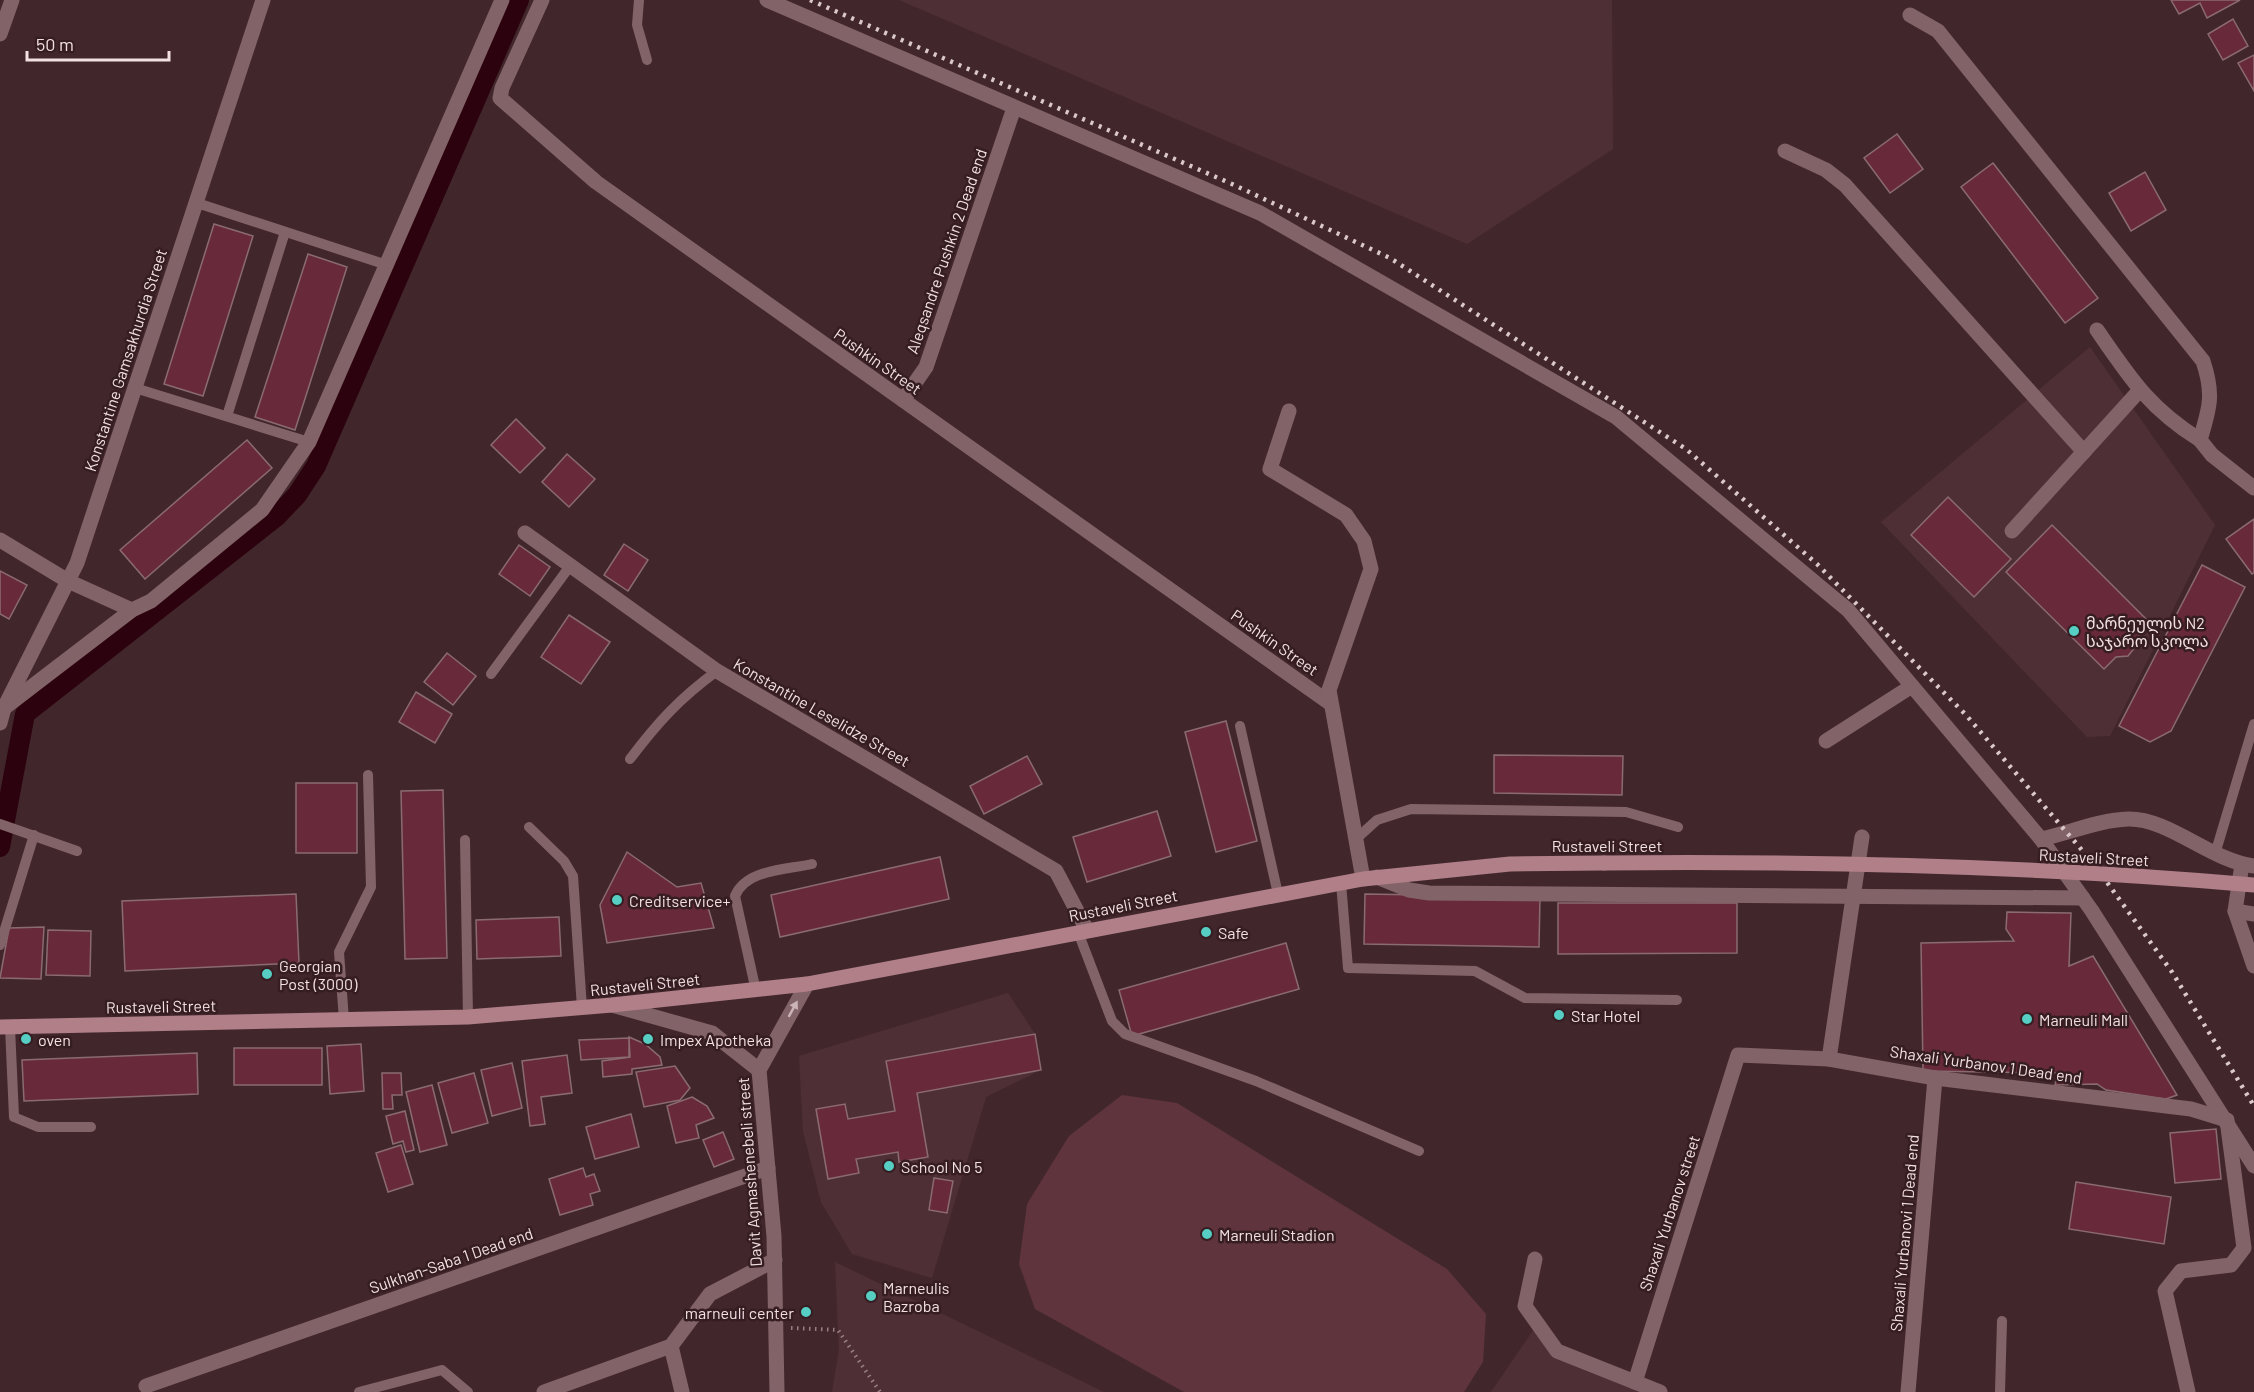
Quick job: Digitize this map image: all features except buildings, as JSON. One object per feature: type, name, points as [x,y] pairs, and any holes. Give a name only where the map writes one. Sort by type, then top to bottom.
[{"type":"main road","name":"Rustaveli Street","points":[[5,1027],[468,1017],[756,991],[807,984],[1370,878],[1510,864],[1712,862],[1996,870],[2254,885]]},
{"type":"street","points":[[0,34],[12,0]]},
{"type":"street","name":"Konstantine Gamsakhurdia Street","points":[[2,716],[68,581],[135,388],[263,0]]},
{"type":"street","points":[[2,716],[132,610],[151,601],[262,510],[309,442],[502,0]]},
{"type":"street","name":"Pushkin Street","points":[[542,0],[502,88],[500,98],[596,183],[1331,704]]},
{"type":"street","points":[[766,0],[1260,213],[1616,417],[1848,610],[2041,839],[2083,898],[2227,1120],[2254,1166]]},
{"type":"street","points":[[1910,15],[1938,31],[2203,361],[2210,383],[2211,404],[2200,440]]},
{"type":"street","name":"Aleqsandre Pushkin 2 Dead end","points":[[903,400],[926,367],[1014,108]]},
{"type":"street","points":[[1785,151],[1826,170],[1845,185],[2084,452]]},
{"type":"street","points":[[2097,330],[2139,391],[2172,423],[2200,440],[2212,455],[2254,488]]},
{"type":"street","points":[[2012,531],[2139,391]]},
{"type":"street","points":[[1289,411],[1270,469],[1346,515],[1364,541],[1371,569],[1329,690],[1356,839],[1370,878],[1409,890],[1429,893],[2083,898]]},
{"type":"street","name":"Konstantine Leselidze Street","points":[[525,533],[717,671],[1056,871],[1083,931]]},
{"type":"street","points":[[0,540],[68,581],[132,610]]},
{"type":"street","points":[[1826,741],[1911,686]]},
{"type":"street","points":[[2041,839],[2128,819],[2177,834],[2215,854],[2248,865],[2235,911],[2254,966]]},
{"type":"street","points":[[1829,1059],[1862,837]]},
{"type":"street","points":[[2235,911],[2254,914]]},
{"type":"street","name":"Davit Agmashenebeli street","points":[[774,1327],[775,1260],[759,1070],[807,984]]},
{"type":"street","points":[[612,1005],[712,1033],[759,1070]]},
{"type":"street","name":"Shaxali Yurbanov 1 Dead end","points":[[1738,1055],[1829,1059],[1935,1078],[2191,1109],[2227,1120]]},
{"type":"street","name":"Shaxali Yurbanov street","points":[[1635,1382],[1738,1055]]},
{"type":"street","name":"Shaxali Yurbanovi 1 Dead end","points":[[1908,1392],[1935,1078]]},
{"type":"street","points":[[2188,1392],[2165,1291],[2181,1271],[2231,1265],[2244,1248],[2227,1120]]},
{"type":"street","name":"Sulkhan-Saba 1 Dead end","points":[[146,1386],[768,1168]]},
{"type":"street","points":[[1535,1259],[1525,1306],[1557,1351],[1660,1392]]},
{"type":"street","points":[[544,1392],[671,1346],[710,1294],[775,1260]]},
{"type":"street","points":[[774,1327],[777,1392]]},
{"type":"street","points":[[671,1346],[682,1392]]},
{"type":"lane","points":[[639,0],[637,25],[647,60]]},
{"type":"lane","points":[[197,203],[387,265]]},
{"type":"lane","points":[[227,416],[285,232]]},
{"type":"lane","points":[[135,388],[309,442]]},
{"type":"lane","points":[[491,674],[570,566]]},
{"type":"lane","points":[[630,759],[659,721],[681,698],[717,671]]},
{"type":"lane","points":[[2215,854],[2254,724]]},
{"type":"lane","points":[[1240,726],[1278,894]]},
{"type":"lane","points":[[344,1020],[339,952],[371,887],[368,775]]},
{"type":"lane","points":[[1356,839],[1377,820],[1411,809],[1626,812],[1678,827]]},
{"type":"lane","points":[[0,824],[77,851]]},
{"type":"lane","points":[[529,827],[564,861],[573,876],[582,1008]]},
{"type":"lane","points":[[0,945],[34,835]]},
{"type":"lane","points":[[465,840],[468,1017]]},
{"type":"lane","points":[[756,991],[735,896],[740,885],[749,878],[812,864]]},
{"type":"lane","points":[[1341,883],[1347,968],[1475,971],[1525,998],[1677,1000]]},
{"type":"lane","points":[[1083,931],[1112,1021],[1125,1034],[1256,1081],[1419,1150]]},
{"type":"lane","points":[[5,1027],[14,1117],[38,1127],[91,1127]]},
{"type":"lane","points":[[2000,1392],[2002,1321]]},
{"type":"lane","points":[[359,1392],[442,1370],[468,1392]]},
{"type":"path","points":[[774,1327],[838,1330],[880,1392]]},
{"type":"shaded area","points":[[899,0],[1612,0],[1613,149],[1467,244]]},
{"type":"shaded area","name":"მარნეულის N2 საჯარო სკოლა","points":[[2090,347],[2215,525],[2110,736],[2087,737],[1881,522]]},
{"type":"shaded area","name":"School No 5","points":[[1008,993],[1035,1034],[1041,1070],[986,1097],[932,1278],[852,1254],[821,1202],[803,1131],[799,1056]]},
{"type":"shaded area","name":"Marneuli Stadion","points":[[1122,1095],[1177,1103],[1447,1269],[1486,1314],[1483,1362],[1464,1392],[1184,1392],[1035,1309],[1019,1264],[1027,1204],[1069,1136]]},
{"type":"shaded area","name":"Marneulis Bazroba","points":[[835,1262],[1104,1392],[832,1392],[839,1350]]},
{"type":"shaded area","points":[[1534,1329],[1641,1392],[1491,1392]]},
{"type":"waterway","points":[[0,847],[25,714],[276,517],[297,495],[316,466],[519,0]]},
{"type":"railway","points":[[810,0],[1232,184],[1390,258],[1686,449],[1817,564],[1966,715],[2093,863],[2172,972],[2254,1106]]},
{"type":"place","name":"მარნეულის N2 საჯარო სკოლა","points":[[2074,631]]},
{"type":"place","name":"Creditservice+","points":[[617,900]]},
{"type":"place","name":"Safe","points":[[1206,932]]},
{"type":"place","name":"Georgian Post (3000)","points":[[267,974]]},
{"type":"place","name":"Star Hotel","points":[[1559,1015]]},
{"type":"place","name":"Marneuli Mall","points":[[2027,1019]]},
{"type":"place","name":"oven","points":[[26,1039]]},
{"type":"place","name":"Impex Apotheka","points":[[648,1039]]},
{"type":"place","name":"School No 5","points":[[889,1166]]},
{"type":"place","name":"Marneuli Stadion","points":[[1207,1234]]},
{"type":"place","name":"Marneulis Bazroba","points":[[871,1296]]},
{"type":"place","name":"marneuli center","points":[[806,1312]]}]
